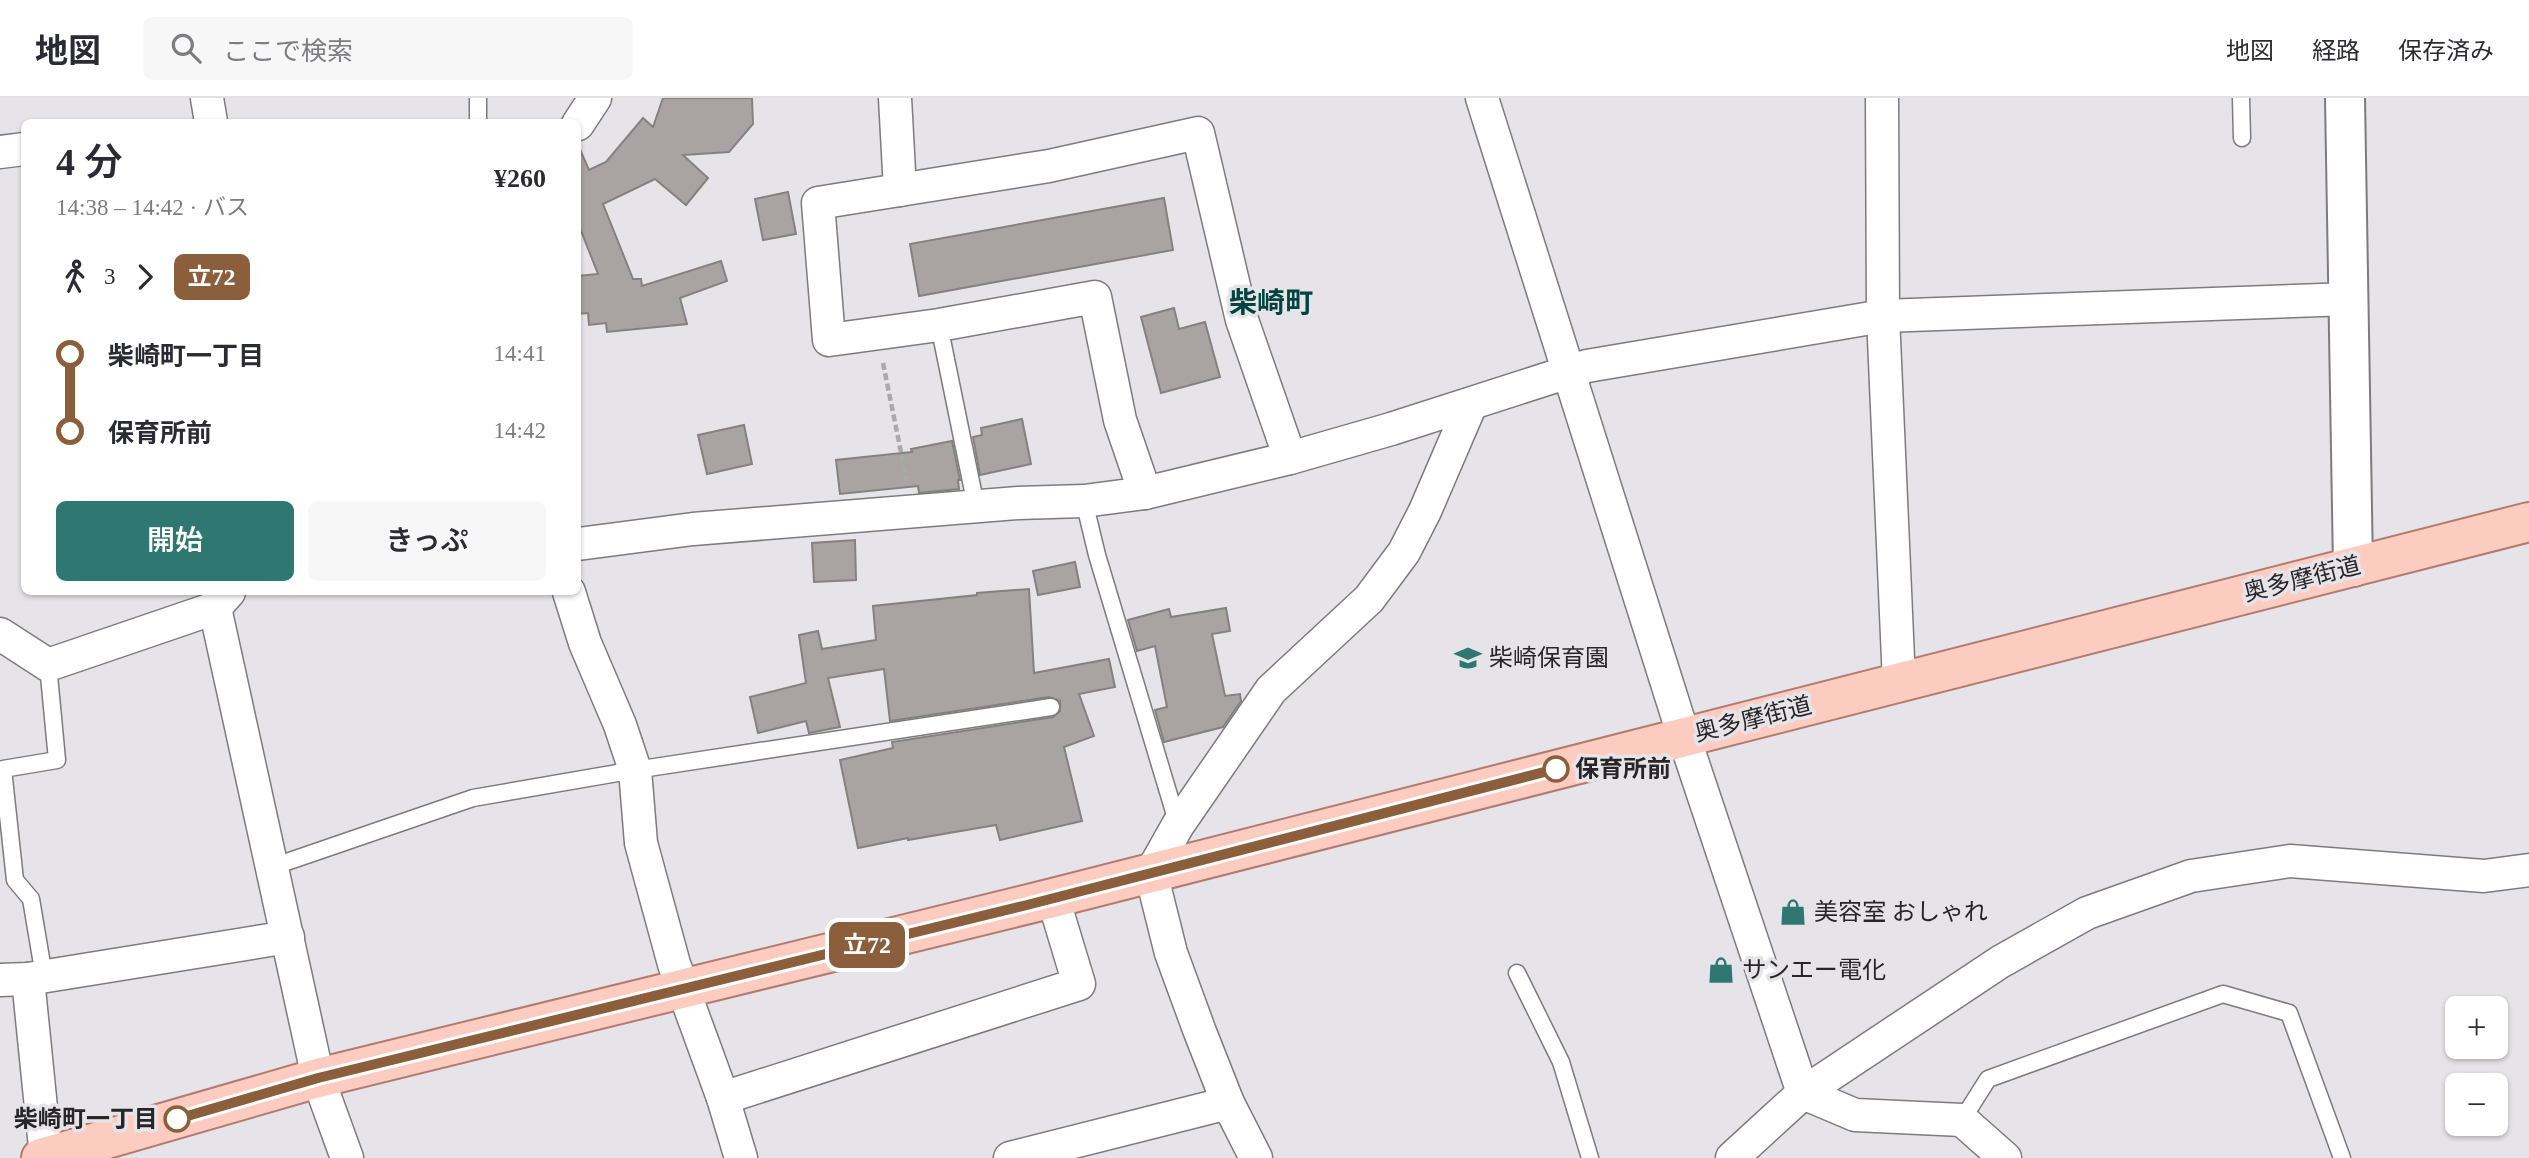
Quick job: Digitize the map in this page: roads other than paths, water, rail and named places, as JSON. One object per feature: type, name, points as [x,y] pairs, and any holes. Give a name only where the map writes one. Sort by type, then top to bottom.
[{"type":"main road","name":"奥多摩街道","points":[[44,1157],[318,1078],[1053,898],[2529,522]]},
{"type":"street","points":[[207,98],[210,119]]},
{"type":"street","points":[[581,119],[595,98]]},
{"type":"street","points":[[894,98],[900,190]]},
{"type":"street","points":[[1482,98],[1684,737],[1803,1093],[1855,1115],[1962,1120],[2005,1158]]},
{"type":"street","points":[[1882,98],[1883,316],[1899,682]]},
{"type":"street","points":[[2345,98],[2353,567]]},
{"type":"street","points":[[1145,492],[1120,420],[1095,297],[939,325],[829,340],[818,203],[1049,166],[1198,134],[1242,320],[1290,458]]},
{"type":"street","points":[[0,152],[21,149]]},
{"type":"street","points":[[581,544],[692,529],[976,506],[1084,501],[1145,492],[1290,458],[1587,366],[1883,316],[2350,299]]},
{"type":"street","points":[[1256,1158],[1228,1103],[1171,953],[1151,873],[1178,825],[1271,690],[1369,599],[1404,552],[1425,511],[1471,404]]},
{"type":"street","points":[[570,595],[585,643],[620,725],[635,770],[641,843],[674,964],[723,1098],[741,1158]]},
{"type":"street","points":[[0,634],[48,665],[222,600],[272,867],[318,1078],[347,1158]]},
{"type":"street","points":[[1738,1156],[1780,1112],[1803,1093],[2000,962],[2087,913],[2192,876],[2290,861],[2484,876],[2529,870]]},
{"type":"street","points":[[723,1098],[1079,984],[1053,898]]},
{"type":"street","points":[[44,1157],[24,978],[288,937]]},
{"type":"street","points":[[1010,1158],[1228,1103]]},
{"type":"lane","points":[[478,98],[478,119]]},
{"type":"lane","points":[[2241,98],[2242,138]]},
{"type":"lane","points":[[939,325],[976,506]]},
{"type":"lane","points":[[1084,501],[1097,555],[1178,825]]},
{"type":"lane","points":[[24,978],[31,899],[15,880],[3,769],[57,760],[48,665]]},
{"type":"lane","points":[[272,867],[473,798],[635,770],[1051,707]]},
{"type":"lane","points":[[1517,973],[1561,1062],[1590,1158]]},
{"type":"lane","points":[[1962,1120],[1988,1079],[2223,995],[2289,1013],[2342,1158]]},
{"type":"place","name":"柴崎保育園","points":[[1468,658]]},
{"type":"place","name":"保育所前","points":[[1556,769]]},
{"type":"place","name":"美容室 おしゃれ","points":[[1793,912]]},
{"type":"place","name":"サンエー電化","points":[[1721,970]]},
{"type":"place","name":"柴崎町一丁目","points":[[177,1119]]},
{"type":"district","name":"柴崎町","points":[[1271,302]]}]
